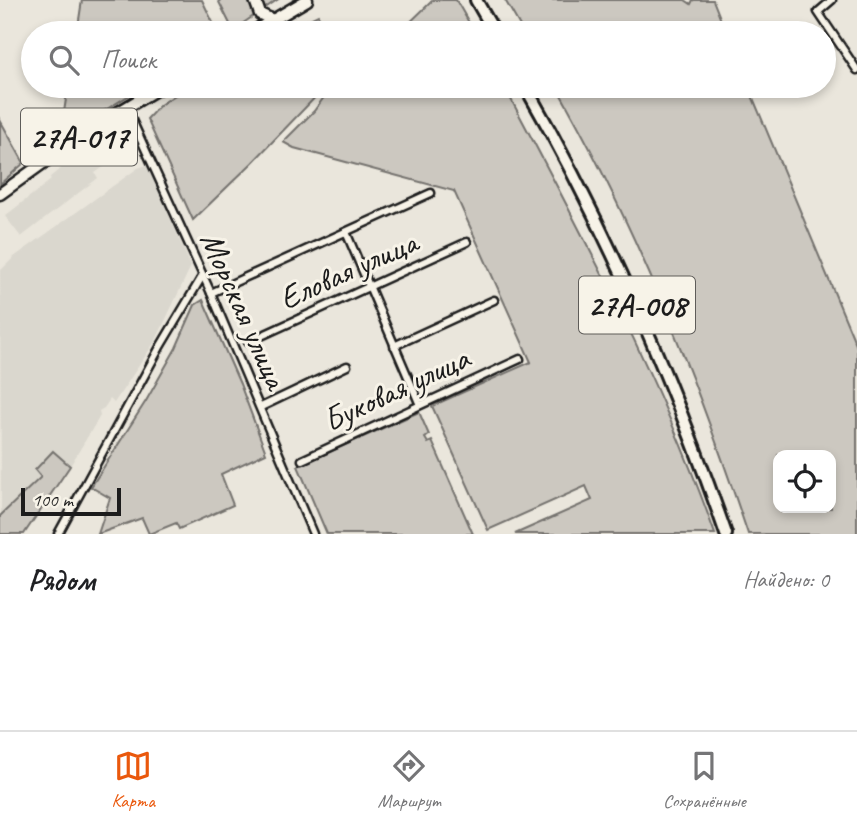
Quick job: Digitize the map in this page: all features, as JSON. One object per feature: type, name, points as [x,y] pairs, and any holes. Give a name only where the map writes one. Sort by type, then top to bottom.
[{"type":"highway","points":[[476,0],[488,21]]},
{"type":"highway","name":"27А-008","points":[[532,98],[585,195],[638,307],[696,448],[726,534]]},
{"type":"main road","points":[[255,0],[260,15],[273,20],[306,0]]},
{"type":"main road","name":"27А-017","points":[[0,194],[89,130],[141,98]]},
{"type":"street","points":[[824,21],[818,12],[832,0]]},
{"type":"street","points":[[836,39],[857,70]]},
{"type":"street","name":"Морская улица","points":[[126,107],[261,407],[313,534]]},
{"type":"street","points":[[211,293],[431,193]]},
{"type":"street","points":[[346,232],[420,405]]},
{"type":"street","name":"Еловая улица","points":[[248,342],[467,242]]},
{"type":"street","points":[[58,534],[160,347],[203,275]]},
{"type":"street","points":[[394,346],[494,300]]},
{"type":"street","name":"Буковая улица","points":[[302,460],[520,359]]},
{"type":"street","points":[[261,407],[347,366]]},
{"type":"shaded area","points":[[82,0],[202,0],[212,21],[79,21]]},
{"type":"shaded area","points":[[218,0],[277,0],[246,21],[228,21]]},
{"type":"shaded area","points":[[433,0],[456,0],[468,21],[411,21]]},
{"type":"shaded area","points":[[505,0],[685,0],[691,4],[693,0],[713,0],[721,21],[517,21]]},
{"type":"shaded area","points":[[318,15],[321,21],[306,21]]},
{"type":"shaded area","points":[[66,98],[125,98],[60,138]]},
{"type":"shaded area","points":[[171,98],[314,98],[193,220],[147,119]]},
{"type":"shaded area","points":[[323,98],[510,98],[618,306],[670,419],[715,534],[515,534],[592,500],[586,486],[488,530],[432,406],[531,362],[454,191],[294,148],[283,142]]},
{"type":"shaded area","points":[[562,98],[753,98],[857,347],[857,534],[748,534],[686,362],[639,249]]},
{"type":"shaded area","points":[[0,120],[24,163],[0,184]]},
{"type":"shaded area","points":[[118,131],[127,150],[95,173],[98,178],[21,237],[5,216],[51,180],[50,177],[60,169]]},
{"type":"shaded area","points":[[147,165],[191,266],[156,340],[114,403],[110,399],[99,411],[100,416],[70,466],[53,451],[35,469],[42,477],[1,516],[0,271],[14,257],[138,168]]},
{"type":"shaded area","points":[[203,300],[240,384],[266,453],[221,474],[233,505],[179,529],[176,523],[149,534],[142,518],[98,534],[110,498],[91,487],[146,401],[176,348],[195,305]]},
{"type":"shaded area","points":[[419,412],[429,435],[425,438],[428,443],[432,441],[473,534],[327,534],[298,466]]},
{"type":"shaded area","points":[[53,451],[70,466],[24,534],[0,534],[0,516],[41,477],[35,470]]}]
